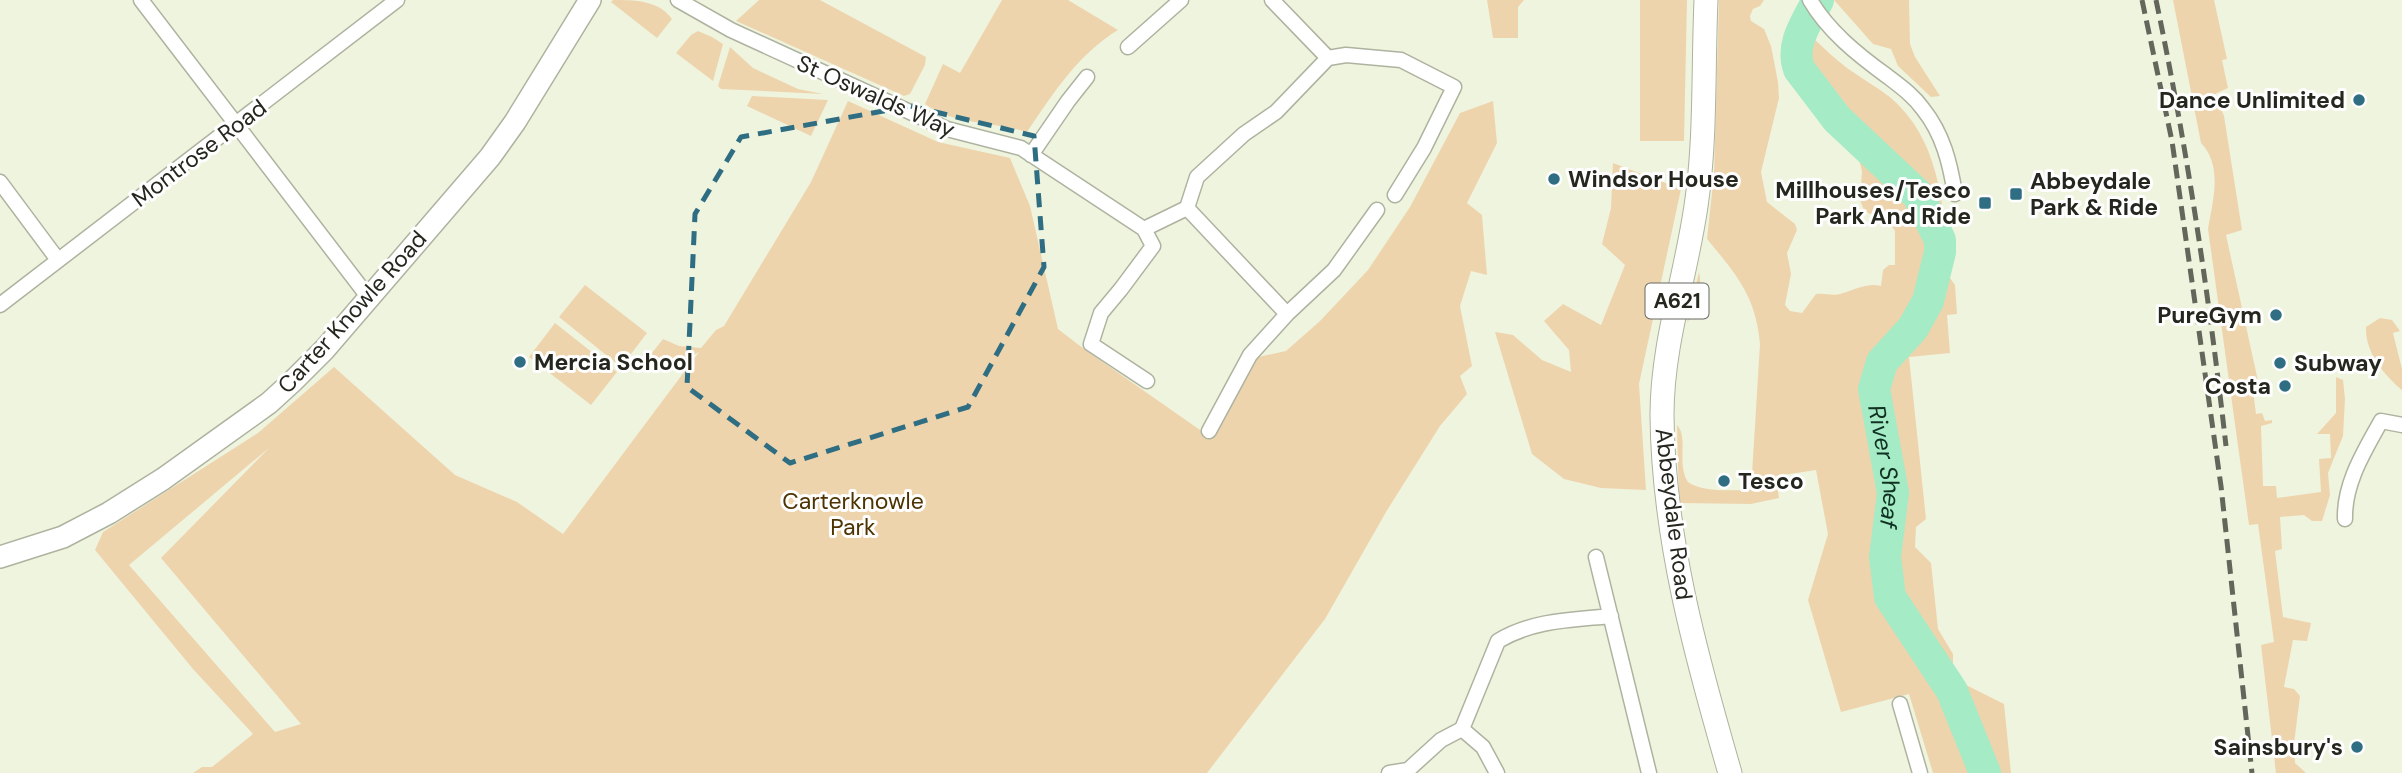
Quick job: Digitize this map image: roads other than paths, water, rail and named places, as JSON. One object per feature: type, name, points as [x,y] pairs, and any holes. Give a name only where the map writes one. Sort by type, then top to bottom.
[{"type":"main road","name":"Abbeydale Road","points":[[1706,0],[1699,182],[1691,236],[1668,346],[1663,381],[1662,429],[1668,502],[1684,602],[1730,773]]},
{"type":"street","points":[[141,0],[369,298]]},
{"type":"street","name":"Montrose Road","points":[[0,305],[397,0]]},
{"type":"street","name":"Carter Knowle Road","points":[[0,557],[63,537],[109,513],[163,479],[269,403],[325,349],[490,158],[590,0]]},
{"type":"street","name":"St Oswalds Way","points":[[678,0],[731,30],[947,130],[1021,148],[1144,229]]},
{"type":"street","points":[[1128,47],[1181,0]]},
{"type":"street","points":[[1272,0],[1328,58]]},
{"type":"street","points":[[1810,0],[1834,32],[1861,57],[1910,94],[1924,109],[1941,137],[1955,194]]},
{"type":"street","points":[[1147,381],[1091,344],[1101,313],[1153,246],[1144,229],[1187,208],[1197,177],[1244,134],[1276,111],[1328,58],[1346,55],[1401,60],[1454,87],[1424,148],[1395,195]]},
{"type":"street","points":[[1031,155],[1087,77]]},
{"type":"street","points":[[0,182],[58,260]]},
{"type":"street","points":[[1187,208],[1286,314]]},
{"type":"street","points":[[1209,431],[1250,355],[1286,314],[1334,270],[1377,209]]},
{"type":"street","points":[[2345,519],[2344,500],[2359,460],[2381,421],[2402,425]]},
{"type":"street","points":[[1597,557],[1649,773]]},
{"type":"street","points":[[1389,773],[1408,770],[1441,740],[1462,729],[1497,641],[1539,623],[1611,616]]},
{"type":"street","points":[[1900,704],[1920,773]]},
{"type":"street","points":[[1462,729],[1483,747],[1497,773]]},
{"type":"waterway","name":"River Sheaf","points":[[1818,0],[1798,42],[1799,69],[1837,119],[1918,195],[1940,240],[1940,252],[1928,301],[1913,328],[1882,362],[1874,389],[1893,493],[1885,557],[1890,597],[1952,691],[1985,773]]},
{"type":"railway","points":[[2142,0],[2172,141],[2221,486],[2252,773]]},
{"type":"railway","points":[[2156,0],[2196,222],[2226,446]]},
{"type":"place","name":"Dance Unlimited","points":[[2359,100]]},
{"type":"place","name":"Windsor House","points":[[1554,179]]},
{"type":"place","name":"Abbeydale Park & Ride","points":[[2016,194]]},
{"type":"place","name":"Millhouses/Tesco Park And Ride","points":[[1985,203]]},
{"type":"place","name":"PureGym","points":[[2276,315]]},
{"type":"place","name":"Mercia School","points":[[520,362]]},
{"type":"place","name":"Subway","points":[[2280,363]]},
{"type":"place","name":"Costa","points":[[2285,386]]},
{"type":"place","name":"Tesco","points":[[1724,481]]},
{"type":"place","name":"Sainsbury's","points":[[2357,747]]},
{"type":"park label","name":"Carterknowle Park","points":[[853,514]]}]
